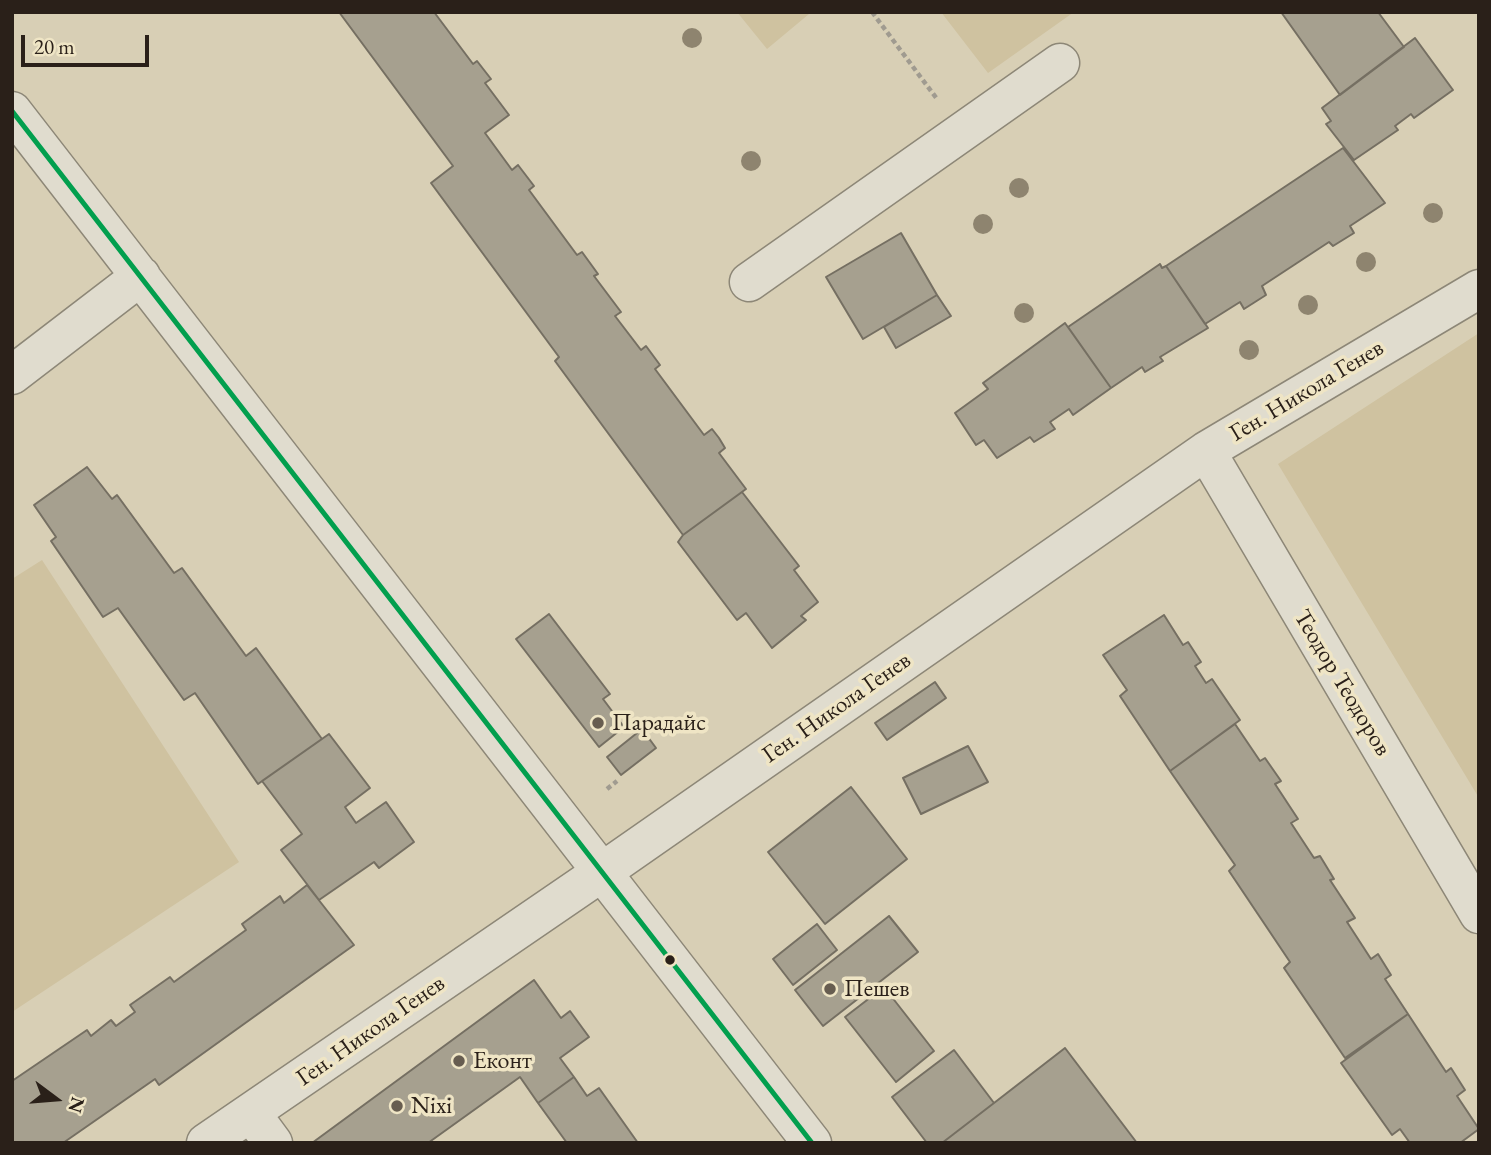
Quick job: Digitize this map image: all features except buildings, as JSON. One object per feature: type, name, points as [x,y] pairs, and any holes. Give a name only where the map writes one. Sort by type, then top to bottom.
[{"type":"street","points":[[749,282],[1060,63]]},
{"type":"street","points":[[12,111],[812,1143]]},
{"type":"street","points":[[12,375],[141,276]]},
{"type":"street","name":"Ген. Никола Генев","points":[[206,1143],[262,1128],[602,872],[1206,451],[1479,289]]},
{"type":"street","name":"Теодор Теодоров","points":[[1206,451],[1479,914]]},
{"type":"path","points":[[872,12],[961,131]]},
{"type":"path","points":[[607,789],[617,781]]},
{"type":"shaded area","points":[[737,12],[808,12],[809,14],[767,49]]},
{"type":"shaded area","points":[[941,12],[1074,12],[988,73]]},
{"type":"shaded area","points":[[1479,333],[1479,798],[1278,464]]},
{"type":"shaded area","points":[[42,560],[239,862],[12,1012],[12,579]]},
{"type":"transit line","points":[[12,111],[812,1143]]},
{"type":"place","name":"Парадайс","points":[[598,723]]},
{"type":"place","name":"Пешев","points":[[830,989]]},
{"type":"place","name":"Еконт","points":[[459,1061]]},
{"type":"place","name":"Nixi","points":[[397,1106]]}]
